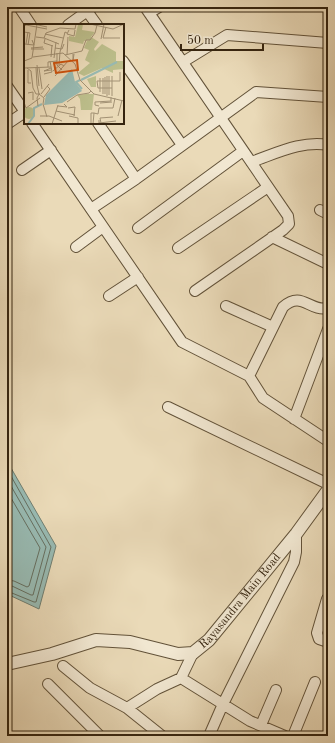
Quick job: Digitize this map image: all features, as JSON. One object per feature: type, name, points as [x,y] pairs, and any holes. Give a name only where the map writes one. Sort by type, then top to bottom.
[{"type":"street","points":[[19,7],[30,24]]},
{"type":"street","points":[[159,7],[147,10],[288,216],[289,224],[195,291]]},
{"type":"street","points":[[69,24],[88,8],[96,24]]},
{"type":"street","points":[[183,62],[227,35],[328,43]]},
{"type":"street","points":[[124,62],[182,145]]},
{"type":"street","points":[[7,86],[24,111]]},
{"type":"street","points":[[91,209],[136,179],[256,92],[328,98]]},
{"type":"street","points":[[7,124],[24,113]]},
{"type":"street","points":[[33,124],[182,342],[249,376],[263,398],[328,441]]},
{"type":"street","points":[[99,124],[136,179]]},
{"type":"street","points":[[251,162],[296,146],[309,144],[328,145]]},
{"type":"street","points":[[22,170],[51,150]]},
{"type":"street","points":[[138,228],[243,151]]},
{"type":"street","points":[[178,248],[268,187]]},
{"type":"street","points":[[76,247],[103,227]]},
{"type":"street","points":[[272,237],[328,264]]},
{"type":"street","points":[[109,296],[138,277]]},
{"type":"street","points":[[249,376],[284,307],[290,301],[296,300],[322,309],[328,308]]},
{"type":"street","points":[[226,306],[274,327]]},
{"type":"street","points":[[294,418],[328,329]]},
{"type":"street","points":[[168,407],[328,484]]},
{"type":"street","name":"Rayasandra Main Road","points":[[7,664],[52,654],[96,640],[130,642],[178,654],[193,653],[209,640],[296,534],[328,490]]},
{"type":"street","points":[[209,736],[223,704],[294,562],[296,552],[296,534]]},
{"type":"street","points":[[328,599],[316,633],[319,639],[328,642]]},
{"type":"street","points":[[127,708],[156,689],[180,678],[193,653]]},
{"type":"street","points":[[63,666],[90,688],[127,708],[162,736]]},
{"type":"street","points":[[180,678],[250,721],[285,736]]},
{"type":"street","points":[[293,736],[314,682]]},
{"type":"street","points":[[48,684],[100,736]]},
{"type":"street","points":[[261,725],[276,690]]},
{"type":"water","points":[[7,461],[56,546],[39,609],[7,594]]}]
